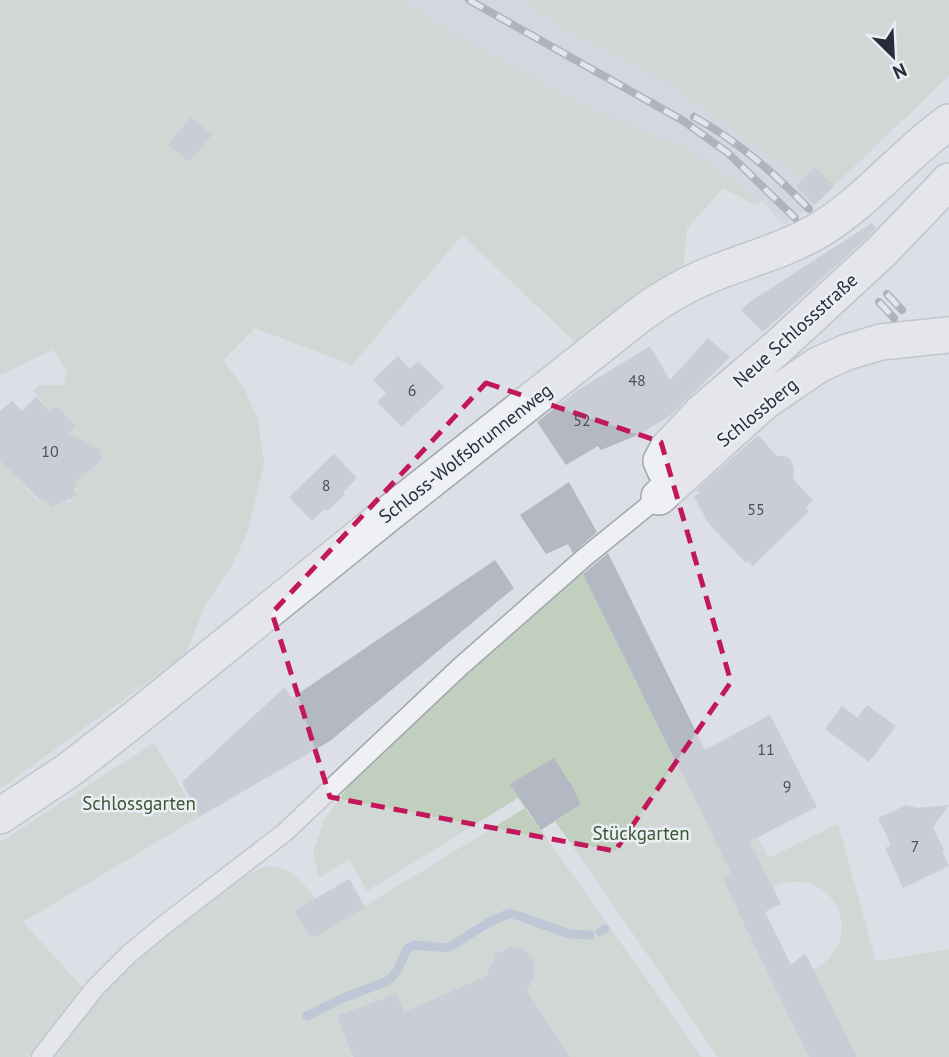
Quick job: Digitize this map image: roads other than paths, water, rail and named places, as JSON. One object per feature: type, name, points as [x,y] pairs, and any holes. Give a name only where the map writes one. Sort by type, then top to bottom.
[{"type":"street","name":"Schloss-Wolfsbrunnenweg","points":[[0,816],[49,785],[137,717],[388,513],[642,313],[683,287],[789,246],[821,229],[949,122]]},
{"type":"street","name":"Neue Schlossstraße","points":[[667,489],[661,461],[663,454],[676,438],[882,251],[949,181]]},
{"type":"street","name":"Schlossberg","points":[[667,489],[764,402],[818,365],[847,352],[881,342],[949,335]]},
{"type":"lane","points":[[41,1057],[95,988],[130,954],[284,833],[481,648],[585,556],[667,489]]},
{"type":"waterway","points":[[307,1016],[343,998],[388,981],[397,971],[407,949],[414,945],[448,948],[491,921],[510,913],[570,934],[590,935]]},
{"type":"waterway","points":[[600,932],[605,929]]},
{"type":"railway","points":[[469,0],[682,120],[728,153],[795,218]]},
{"type":"railway","points":[[694,117],[755,158],[809,209]]},
{"type":"railway","points":[[887,294],[902,310]]},
{"type":"railway","points":[[879,302],[894,318]]},
{"type":"park label","name":"Schlossgarten","points":[[139,803]]},
{"type":"park label","name":"Stückgarten","points":[[641,833]]}]
